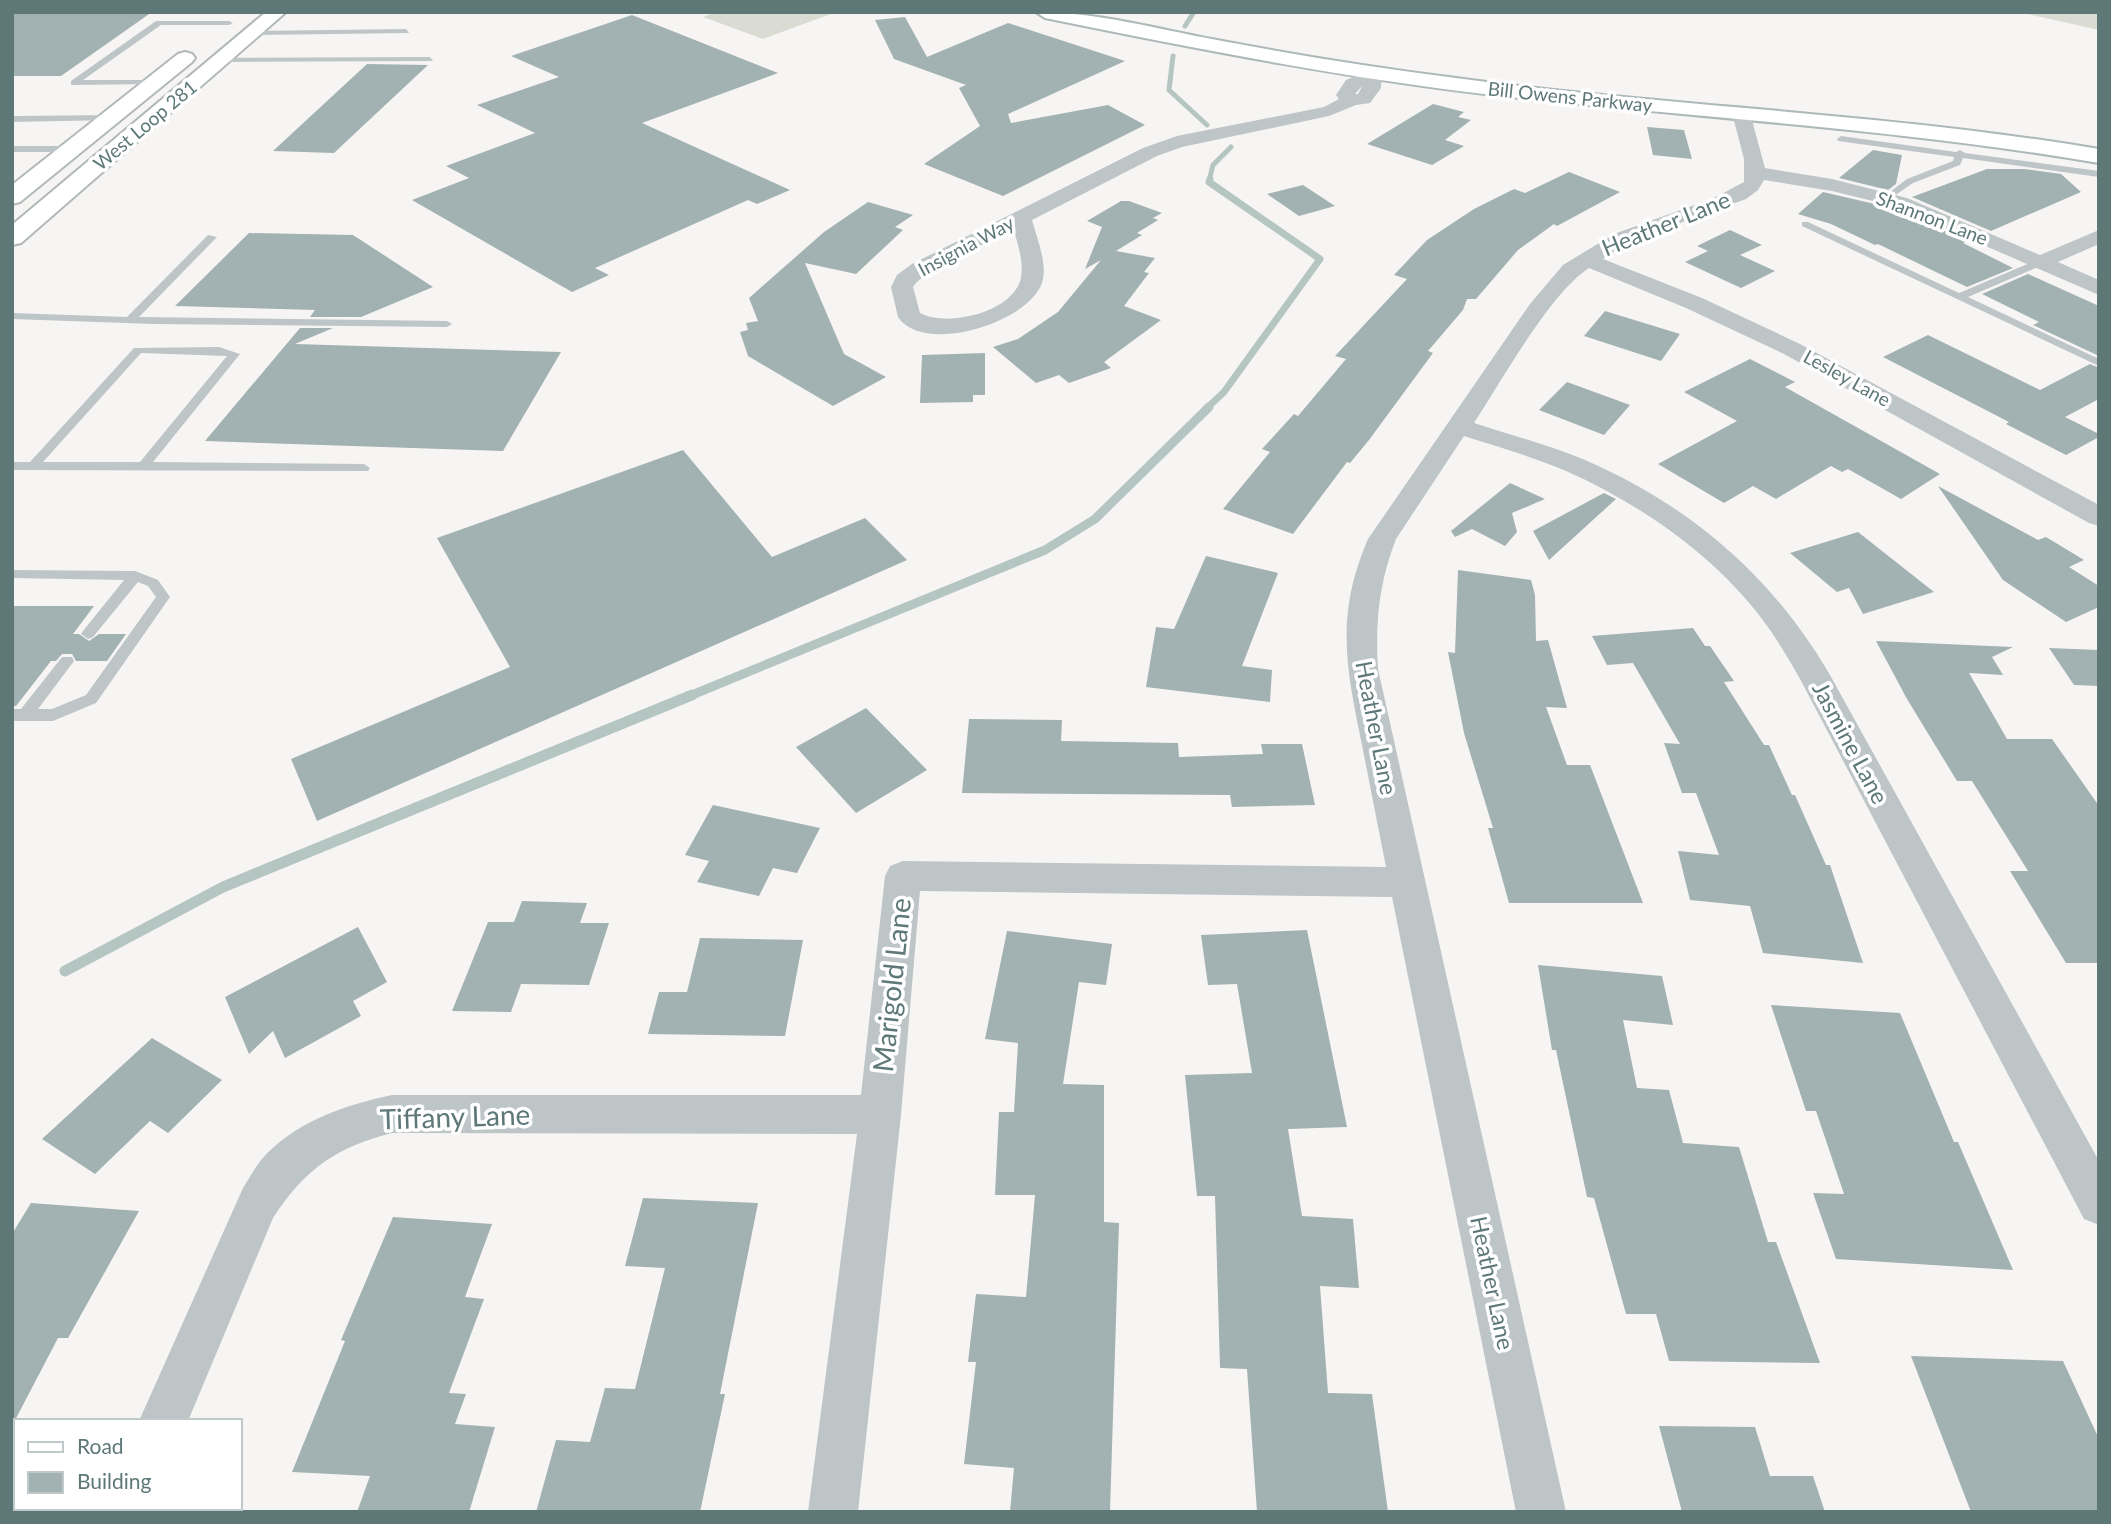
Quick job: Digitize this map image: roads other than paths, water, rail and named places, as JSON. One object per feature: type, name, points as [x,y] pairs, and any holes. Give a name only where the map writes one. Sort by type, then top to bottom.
[{"type":"main road","name":"West Loop 281","points":[[12,238],[277,12]]},
{"type":"main road","name":"Bill Owens Parkway","points":[[1045,12],[1373,74],[1523,93],[1942,133],[2099,156]]},
{"type":"main road","name":"West Loop 281","points":[[12,197],[235,17]]},
{"type":"street","name":"Insignia Way","points":[[1021,218],[1032,271],[1031,281],[1024,294],[1011,305],[964,326],[929,326],[909,317],[902,287],[911,275],[1021,218],[1159,147],[1329,111],[1352,100],[1345,95],[1352,84],[1373,74]]},
{"type":"street","points":[[1741,113],[1757,173]]},
{"type":"street","name":"Shannon Lane","points":[[1757,173],[1814,182],[1916,207],[2099,288]]},
{"type":"street","name":"Heather Lane","points":[[1541,1512],[1362,669],[1361,600],[1368,570],[1382,539],[1538,309],[1571,270],[1621,238],[1739,194],[1753,184],[1757,173]]},
{"type":"street","points":[[2041,262],[2099,236]]},
{"type":"street","name":"Lesley Lane","points":[[1586,259],[1694,303],[1792,349],[2099,517]]},
{"type":"street","name":"Jasmine Lane","points":[[1458,426],[1566,462],[1642,501],[1710,551],[1755,592],[1771,611],[1814,675],[2099,1204]]},
{"type":"street","name":"Marigold Lane","points":[[833,1512],[880,1115],[903,876],[1407,882]]},
{"type":"street","name":"Tiffany Lane","points":[[164,1419],[258,1203],[277,1174],[311,1146],[350,1124],[392,1114],[880,1115]]},
{"type":"lane","points":[[154,82],[74,83],[159,23],[235,17]]},
{"type":"lane","points":[[253,33],[406,32]]},
{"type":"lane","points":[[221,60],[430,59]]},
{"type":"lane","points":[[12,119],[112,117]]},
{"type":"lane","points":[[1841,139],[2099,174]]},
{"type":"lane","points":[[12,149],[71,149]]},
{"type":"lane","points":[[1886,198],[1907,183],[1957,163],[1959,153]]},
{"type":"lane","points":[[1805,224],[2099,363]]},
{"type":"lane","points":[[130,320],[212,237]]},
{"type":"lane","points":[[1959,297],[2041,262]]},
{"type":"lane","points":[[12,316],[447,324]]},
{"type":"lane","points":[[33,466],[138,350],[219,350],[234,354],[144,466]]},
{"type":"lane","points":[[12,466],[364,468]]},
{"type":"lane","points":[[12,574],[135,576],[153,583],[163,597],[91,699],[52,715],[18,715]]},
{"type":"lane","points":[[88,634],[135,576]]},
{"type":"lane","points":[[18,715],[67,661]]},
{"type":"waterway","points":[[1185,26],[1194,12]]},
{"type":"waterway","points":[[1173,56],[1169,90],[1207,125]]},
{"type":"waterway","points":[[1209,181],[1213,165],[1231,147]]},
{"type":"waterway","points":[[1207,408],[1224,392],[1320,259],[1209,182],[1210,179]]},
{"type":"waterway","points":[[687,697],[1045,550],[1095,519],[1209,407]]},
{"type":"waterway","points":[[65,971],[223,887],[692,695]]}]
